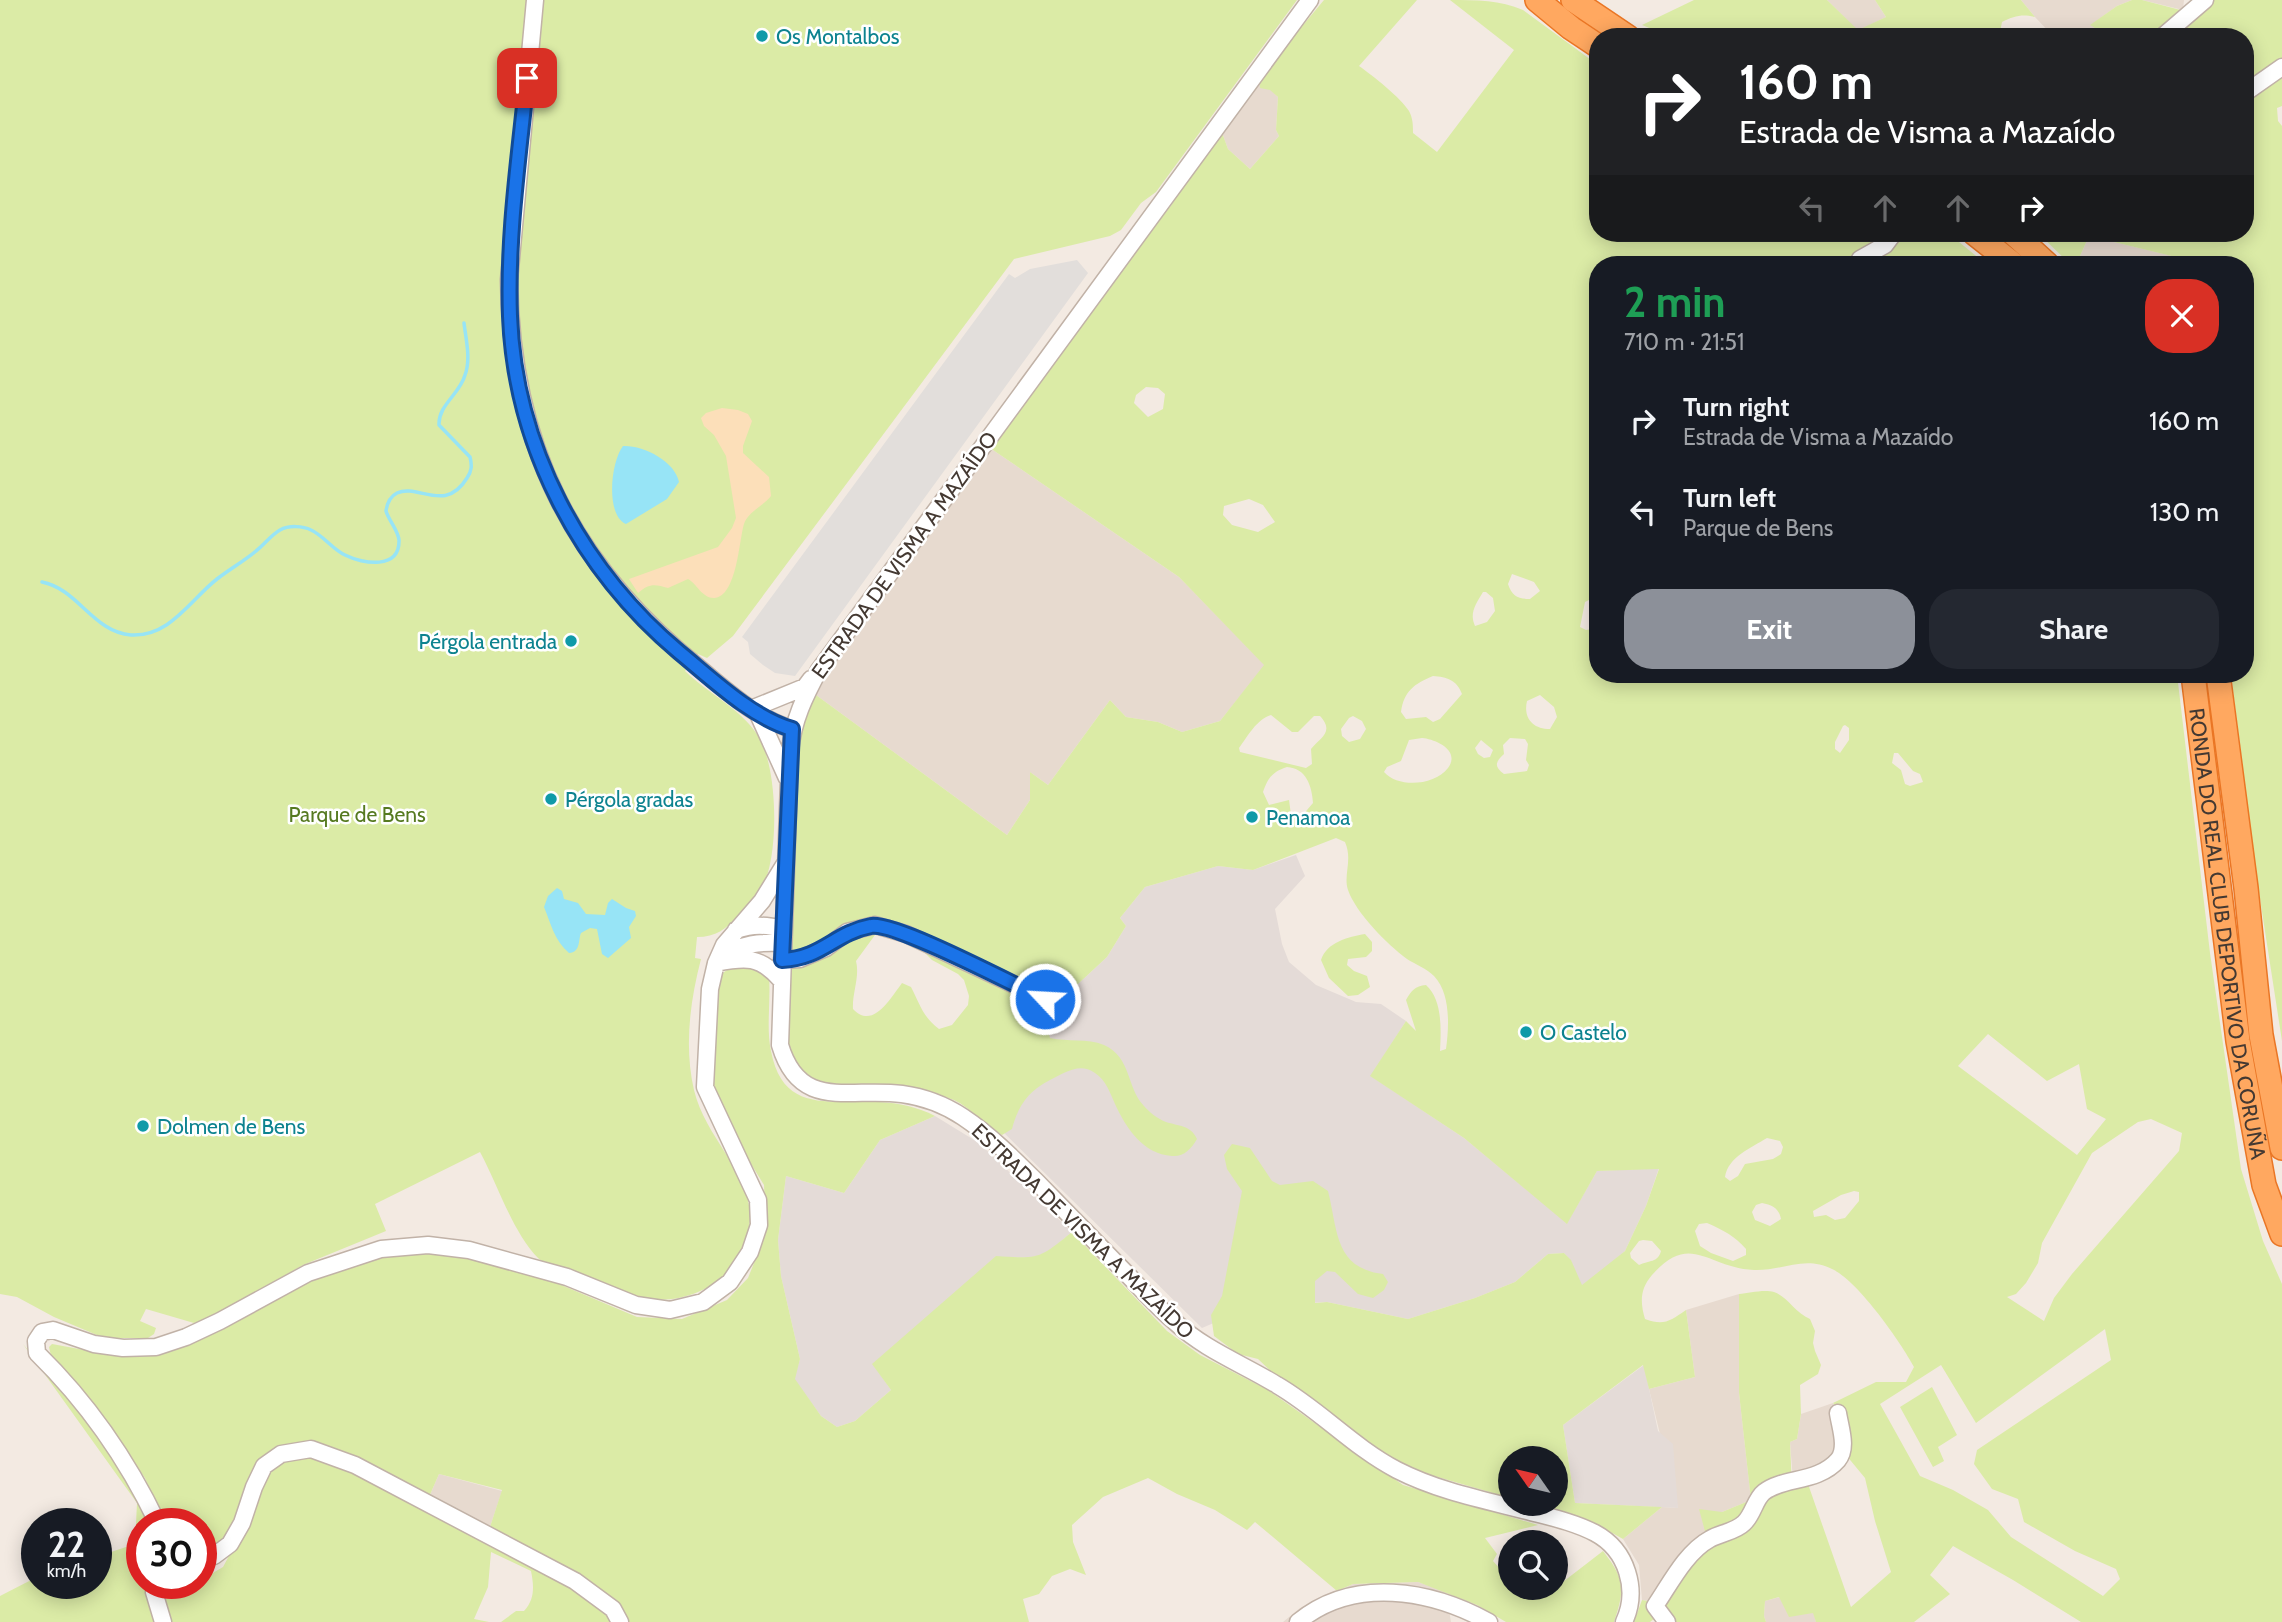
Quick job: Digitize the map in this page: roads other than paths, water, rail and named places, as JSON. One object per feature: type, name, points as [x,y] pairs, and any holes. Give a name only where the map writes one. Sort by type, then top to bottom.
[{"type":"highway","points":[[1537,0],[1589,40]]},
{"type":"highway","points":[[1573,0],[1615,28]]},
{"type":"highway","points":[[1985,242],[2003,256]]},
{"type":"highway","points":[[2023,242],[2038,256]]},
{"type":"highway","name":"RONDA DO REAL CLUB DEPORTIVO DA CORUÑA","points":[[2194,683],[2240,1054],[2264,1185],[2282,1234]]},
{"type":"highway","name":"RONDA DO REAL CLUB DEPORTIVO DA CORUÑA","points":[[2219,683],[2262,1035],[2282,1148]]},
{"type":"street","points":[[535,0],[509,280],[516,372],[538,457],[567,518],[594,561],[621,595],[655,631],[755,711],[780,726],[792,729]]},
{"type":"street","name":"ESTRADA DE VISMA A MAZAÍDO","points":[[1310,0],[819,670],[803,700],[792,729],[780,1045],[789,1068],[802,1083],[823,1093],[888,1093],[917,1097],[948,1108],[963,1117],[1022,1168],[1190,1335],[1221,1355],[1279,1385],[1349,1439],[1398,1471],[1450,1490],[1554,1518],[1597,1534],[1614,1548],[1627,1568],[1630,1585],[1627,1614]]},
{"type":"street","points":[[2172,28],[2204,0]]},
{"type":"street","points":[[2254,87],[2282,67]]},
{"type":"street","points":[[1865,256],[1887,242]]},
{"type":"street","points":[[755,711],[805,687],[819,670]]},
{"type":"street","points":[[755,711],[789,781]]},
{"type":"street","points":[[150,1508],[130,1469],[68,1384],[37,1353],[36,1341],[42,1332],[53,1331],[94,1344],[114,1347],[156,1347],[220,1321],[309,1273],[381,1249],[428,1245],[469,1250],[567,1277],[636,1305],[670,1310],[703,1301],[730,1282],[750,1252],[759,1225],[758,1200],[705,1087],[709,989],[724,945],[762,901],[788,858]]},
{"type":"street","points":[[736,930],[749,925],[764,925],[783,936]]},
{"type":"street","points":[[782,960],[800,959],[826,948],[847,932],[875,925],[906,934],[1066,1009]]},
{"type":"street","points":[[716,963],[735,949],[783,936]]},
{"type":"street","points":[[716,963],[742,958],[757,960],[781,981]]},
{"type":"street","points":[[1627,1614],[1655,1606],[1691,1554],[1708,1540],[1743,1524],[1763,1492],[1806,1479],[1840,1458],[1844,1447],[1838,1413]]},
{"type":"street","points":[[217,1554],[230,1544],[242,1523],[264,1466],[281,1454],[311,1449],[355,1465],[575,1581],[613,1609],[620,1622]]},
{"type":"street","points":[[1298,1622],[1332,1602],[1354,1595],[1383,1592],[1438,1599],[1489,1622]]},
{"type":"street","points":[[158,1599],[163,1622]]},
{"type":"street","points":[[1655,1606],[1667,1622]]},
{"type":"water","points":[[623,446],[640,448],[665,461],[679,482],[667,499],[626,524],[619,519],[615,510],[612,487],[615,463]]},
{"type":"water","points":[[557,888],[562,891],[564,899],[578,903],[586,914],[605,915],[612,899],[635,911],[636,916],[629,927],[631,938],[608,958],[602,954],[597,929],[590,928],[581,933],[576,950],[569,953],[556,937],[544,907],[548,896]]},
{"type":"waterway","points":[[42,582],[66,593],[106,626],[131,635],[145,634],[168,624],[217,579],[284,528],[311,530],[340,552],[361,561],[379,562],[394,556],[399,540],[386,511],[392,497],[405,491],[441,496],[450,494],[459,489],[471,470],[470,457],[439,425],[442,411],[462,382],[467,369],[468,349],[464,323]]},
{"type":"place","name":"Os Montalbos","points":[[762,36]]},
{"type":"place","name":"Pérgola entrada","points":[[571,641]]},
{"type":"place","name":"Pérgola gradas","points":[[551,799]]},
{"type":"place","name":"Penamoa","points":[[1252,817]]},
{"type":"place","name":"O Castelo","points":[[1526,1032]]},
{"type":"place","name":"Dolmen de Bens","points":[[143,1126]]},
{"type":"park label","name":"Parque de Bens","points":[[357,814]]}]
